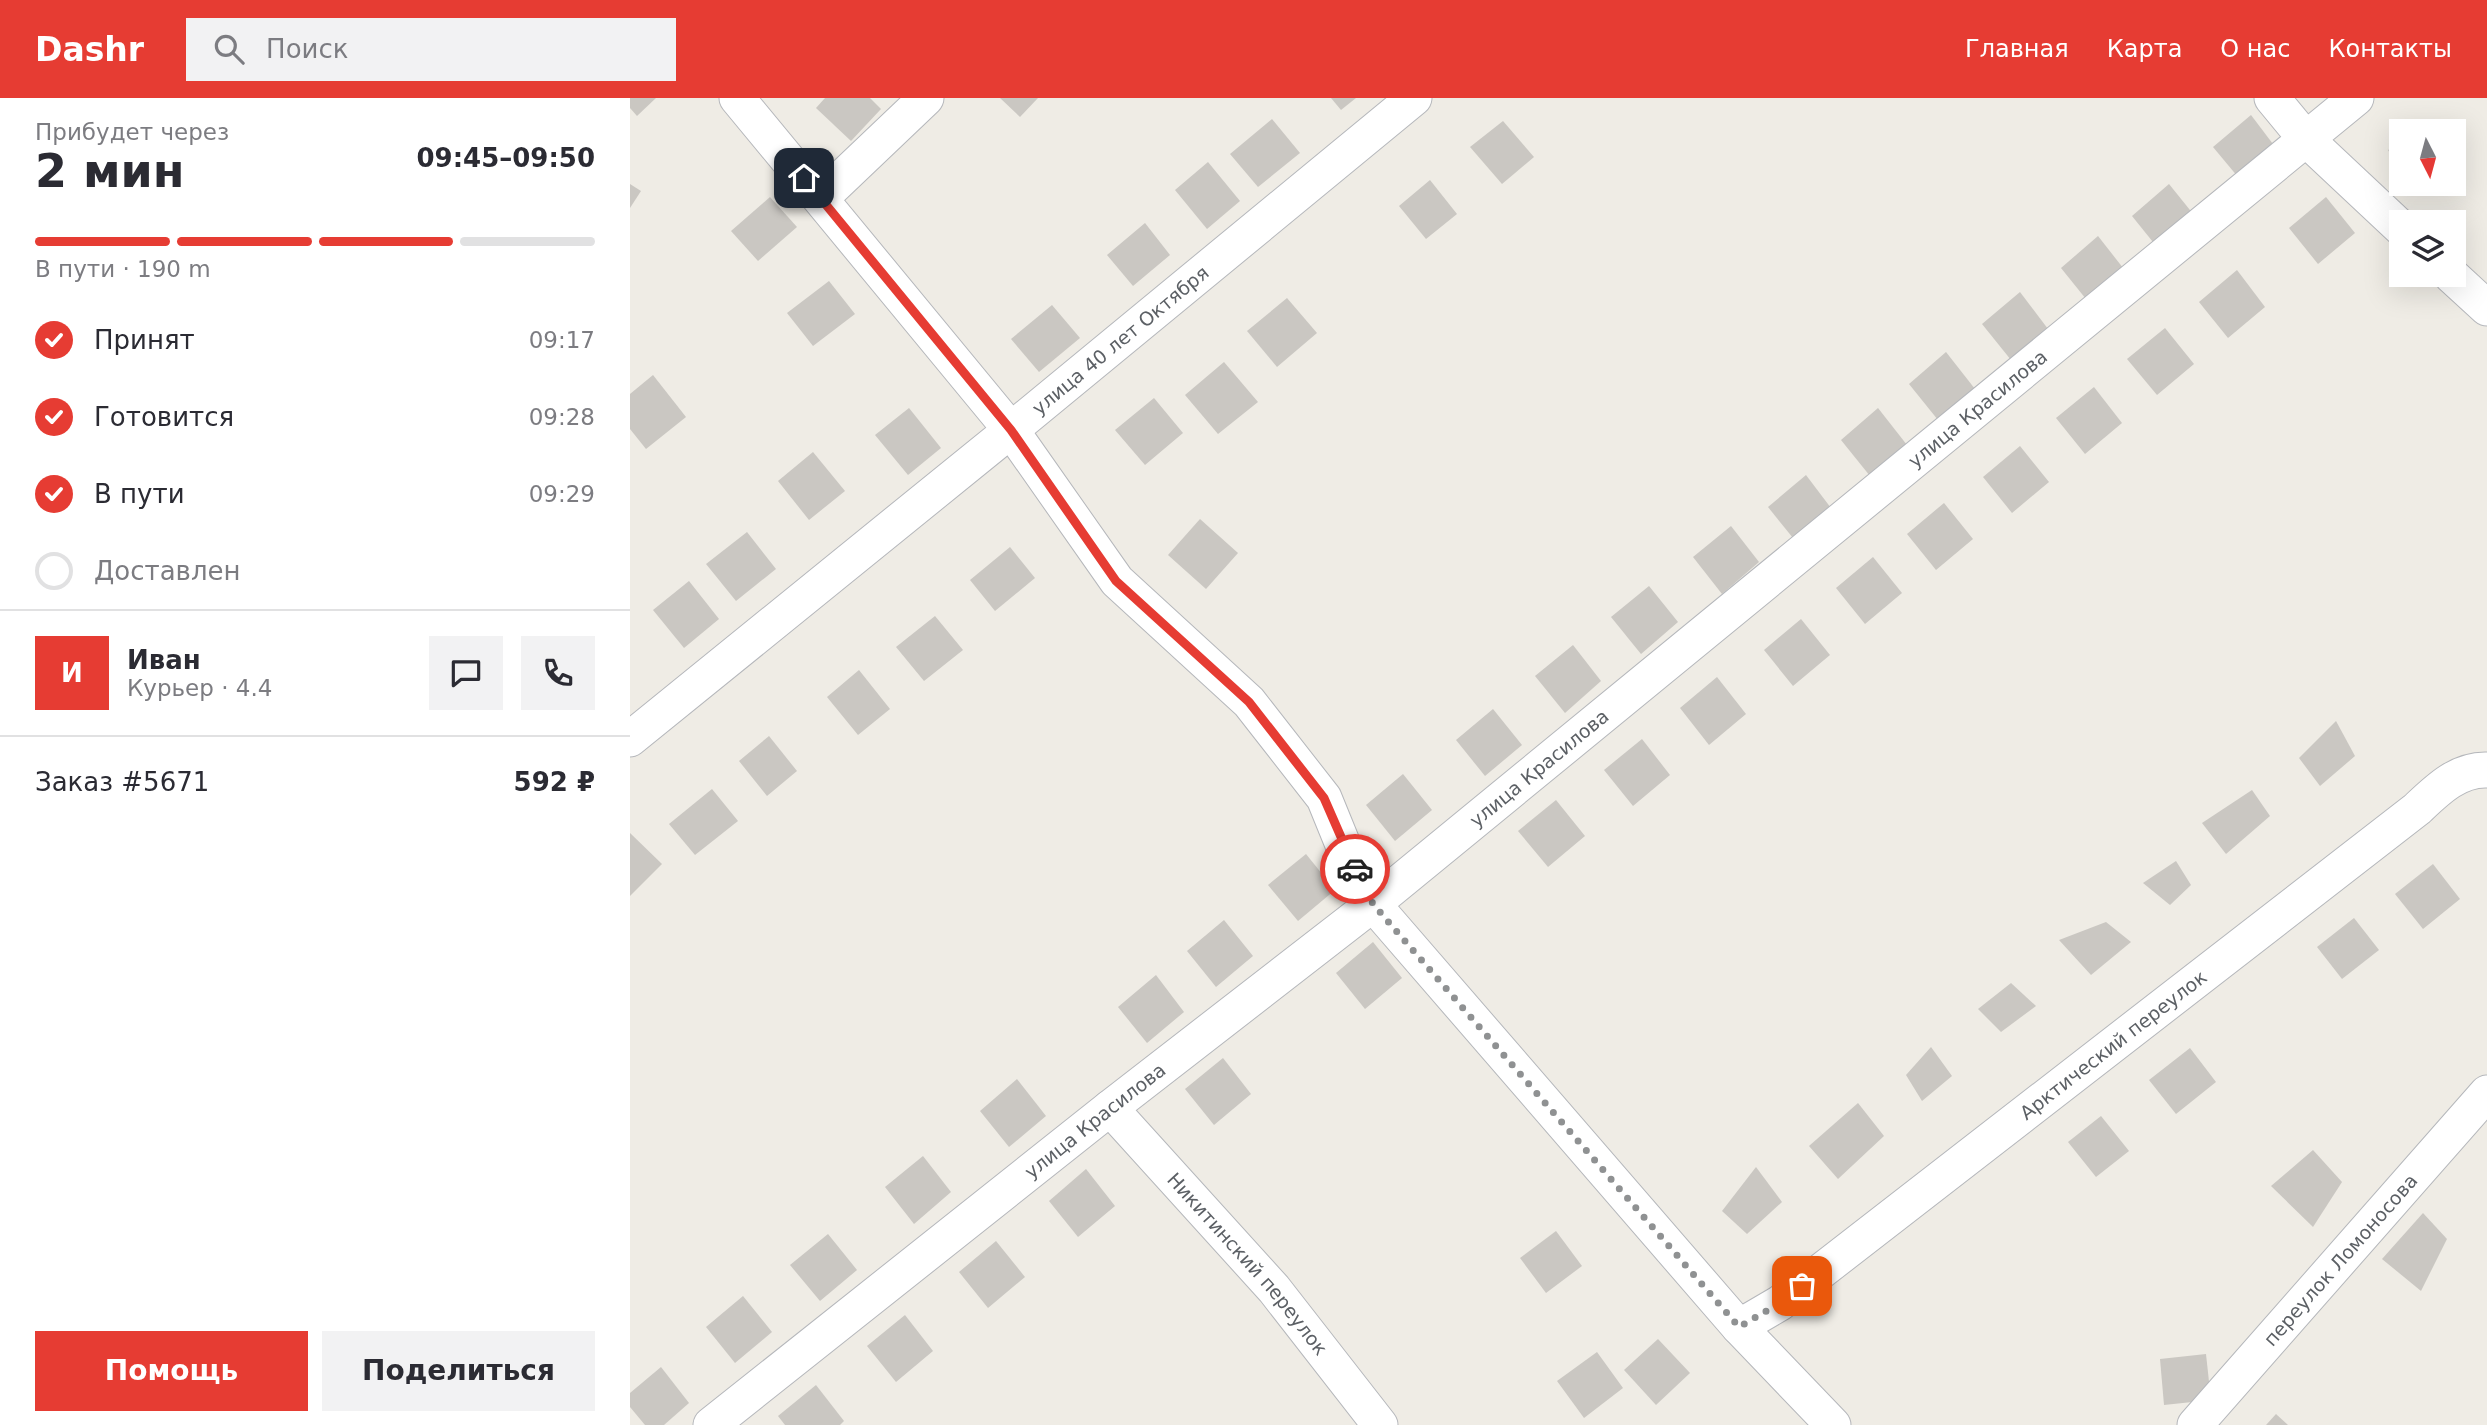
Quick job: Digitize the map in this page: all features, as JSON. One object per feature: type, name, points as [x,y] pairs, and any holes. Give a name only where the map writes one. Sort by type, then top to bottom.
[{"type":"street","points":[[737,98],[1011,430],[1116,581],[1249,702],[1324,798],[1346,852],[1373,904],[1739,1327],[1833,1425]]},
{"type":"street","points":[[821,198],[926,98]]},
{"type":"street","name":"улица 40 лет Октября","points":[[630,739],[1414,98]]},
{"type":"street","points":[[2272,98],[2305,138],[2389,217]]},
{"type":"street","name":"улица Красилова","points":[[724,1421],[1110,1108],[1373,904],[2356,98]]},
{"type":"street","points":[[2464,287],[2487,308]]},
{"type":"street","name":"Арктический переулок","points":[[1739,1327],[1780,1303],[2406,818],[2444,783],[2476,770],[2487,770]]},
{"type":"street","name":"переулок Ломоносова","points":[[2195,1425],[2487,1093]]},
{"type":"street","name":"Никитинский переулок","points":[[1110,1108],[1274,1289],[1380,1425]]},
{"type":"building","points":[[630,98],[656,98],[637,116],[630,108]]},
{"type":"building","points":[[825,98],[870,98],[881,109],[851,141],[816,108]]},
{"type":"building","points":[[1000,98],[1038,98],[1020,117]]},
{"type":"building","points":[[1331,98],[1356,98],[1341,110]]},
{"type":"building","points":[[2251,115],[2279,152],[2243,183],[2213,147]]},
{"type":"building","points":[[1272,119],[1300,153],[1258,187],[1230,154]]},
{"type":"building","points":[[1503,121],[1534,157],[1502,184],[1470,147]]},
{"type":"building","points":[[1208,162],[1240,201],[1207,229],[1175,190]]},
{"type":"building","points":[[1430,180],[1457,214],[1426,239],[1399,206]]},
{"type":"building","points":[[630,184],[641,191],[630,208]]},
{"type":"building","points":[[2169,184],[2198,220],[2161,252],[2132,216]]},
{"type":"building","points":[[770,197],[797,227],[758,261],[731,231]]},
{"type":"building","points":[[2326,197],[2355,233],[2318,264],[2289,228]]},
{"type":"building","points":[[1145,223],[1170,255],[1133,286],[1107,255]]},
{"type":"building","points":[[2098,236],[2127,273],[2090,304],[2061,268]]},
{"type":"building","points":[[2237,270],[2265,307],[2228,338],[2199,302]]},
{"type":"building","points":[[829,281],[855,314],[813,346],[787,313]]},
{"type":"building","points":[[2020,292],[2048,329],[2011,360],[1982,324]]},
{"type":"building","points":[[1287,298],[1317,333],[1277,367],[1247,331]]},
{"type":"building","points":[[1052,305],[1080,338],[1039,372],[1011,339]]},
{"type":"building","points":[[2165,328],[2194,364],[2157,395],[2127,359]]},
{"type":"building","points":[[1946,352],[1975,389],[1938,420],[1909,384]]},
{"type":"building","points":[[1224,362],[1258,402],[1218,434],[1185,395]]},
{"type":"building","points":[[653,375],[686,417],[646,449],[630,429],[630,394]]},
{"type":"building","points":[[2094,387],[2122,423],[2085,454],[2056,418]]},
{"type":"building","points":[[1154,398],[1183,433],[1145,465],[1115,430]]},
{"type":"building","points":[[909,408],[941,448],[908,475],[875,435]]},
{"type":"building","points":[[1878,408],[1907,445],[1870,476],[1841,440]]},
{"type":"building","points":[[2020,446],[2049,482],[2012,513],[1983,477]]},
{"type":"building","points":[[813,452],[845,491],[809,520],[778,481]]},
{"type":"building","points":[[1806,475],[1834,512],[1797,543],[1768,507]]},
{"type":"building","points":[[1944,503],[1973,539],[1936,570],[1907,534]]},
{"type":"building","points":[[1200,519],[1238,553],[1206,589],[1168,555]]},
{"type":"building","points":[[1731,526],[1759,562],[1722,594],[1693,557]]},
{"type":"building","points":[[747,532],[776,569],[736,601],[706,564]]},
{"type":"building","points":[[1010,547],[1035,578],[995,611],[970,580]]},
{"type":"building","points":[[1873,557],[1902,593],[1865,624],[1836,588]]},
{"type":"building","points":[[689,581],[719,619],[684,648],[653,610]]},
{"type":"building","points":[[1649,586],[1678,622],[1641,654],[1611,617]]},
{"type":"building","points":[[935,616],[963,650],[924,681],[896,647]]},
{"type":"building","points":[[1801,619],[1830,655],[1793,686],[1764,650]]},
{"type":"building","points":[[1573,645],[1601,681],[1565,713],[1535,676]]},
{"type":"building","points":[[859,670],[890,709],[858,735],[827,697]]},
{"type":"building","points":[[1717,677],[1746,714],[1709,745],[1680,708]]},
{"type":"building","points":[[1493,709],[1522,745],[1485,776],[1456,740]]},
{"type":"building","points":[[2336,721],[2355,756],[2320,786],[2299,758]]},
{"type":"building","points":[[769,736],[797,771],[767,796],[739,761]]},
{"type":"building","points":[[1642,739],[1670,775],[1633,806],[1604,770]]},
{"type":"building","points":[[1403,774],[1432,810],[1395,841],[1366,805]]},
{"type":"building","points":[[712,789],[738,821],[695,855],[669,824]]},
{"type":"building","points":[[2252,790],[2270,816],[2226,854],[2202,823]]},
{"type":"building","points":[[1556,800],[1585,836],[1548,867],[1518,831]]},
{"type":"building","points":[[630,833],[662,864],[630,896]]},
{"type":"building","points":[[1306,854],[1335,890],[1298,921],[1268,885]]},
{"type":"building","points":[[2176,861],[2191,885],[2170,905],[2143,883]]},
{"type":"building","points":[[2433,864],[2460,899],[2423,929],[2395,894]]},
{"type":"building","points":[[2354,918],[2379,950],[2342,979],[2317,947]]},
{"type":"building","points":[[1224,920],[1253,956],[1216,987],[1187,951]]},
{"type":"building","points":[[2106,922],[2131,942],[2091,975],[2059,940]]},
{"type":"building","points":[[1373,942],[1402,978],[1365,1009],[1336,973]]},
{"type":"building","points":[[1156,975],[1184,1012],[1147,1043],[1118,1007]]},
{"type":"building","points":[[2011,983],[2036,1006],[2001,1032],[1978,1009]]},
{"type":"building","points":[[1931,1047],[1952,1076],[1922,1101],[1906,1075]]},
{"type":"building","points":[[2190,1048],[2216,1082],[2176,1114],[2149,1080]]},
{"type":"building","points":[[1223,1058],[1251,1094],[1214,1125],[1185,1089]]},
{"type":"building","points":[[1017,1079],[1046,1116],[1009,1147],[980,1111]]},
{"type":"building","points":[[1858,1103],[1884,1136],[1838,1179],[1809,1146]]},
{"type":"building","points":[[2101,1116],[2129,1151],[2096,1177],[2068,1142]]},
{"type":"building","points":[[2313,1150],[2342,1182],[2313,1227],[2271,1186]]},
{"type":"building","points":[[923,1156],[951,1192],[914,1224],[885,1187]]},
{"type":"building","points":[[1756,1167],[1782,1202],[1747,1234],[1722,1211]]},
{"type":"building","points":[[1086,1169],[1115,1206],[1078,1237],[1049,1201]]},
{"type":"building","points":[[2423,1213],[2447,1239],[2421,1291],[2382,1259]]},
{"type":"building","points":[[1556,1231],[1582,1266],[1546,1293],[1520,1258]]},
{"type":"building","points":[[828,1234],[857,1270],[820,1301],[790,1265]]},
{"type":"building","points":[[996,1241],[1025,1277],[988,1308],[959,1272]]},
{"type":"building","points":[[743,1296],[772,1332],[735,1363],[706,1327]]},
{"type":"building","points":[[905,1315],[933,1351],[896,1382],[867,1346]]},
{"type":"building","points":[[1658,1339],[1690,1373],[1656,1405],[1624,1370]]},
{"type":"building","points":[[1597,1352],[1623,1388],[1584,1418],[1557,1381]]},
{"type":"building","points":[[2206,1354],[2211,1400],[2164,1405],[2160,1359]]},
{"type":"building","points":[[661,1367],[689,1403],[664,1425],[645,1425],[630,1407],[630,1393]]},
{"type":"building","points":[[816,1385],[844,1421],[840,1425],[785,1425],[778,1416]]},
{"type":"building","points":[[2276,1414],[2288,1425],[2266,1425]]},
{"type":"way so far","points":[[1355,869],[1373,904],[1739,1327],[1780,1303],[1802,1286]]},
{"type":"route","points":[[804,178],[1011,430],[1116,581],[1249,702],[1324,798],[1355,869]]}]
